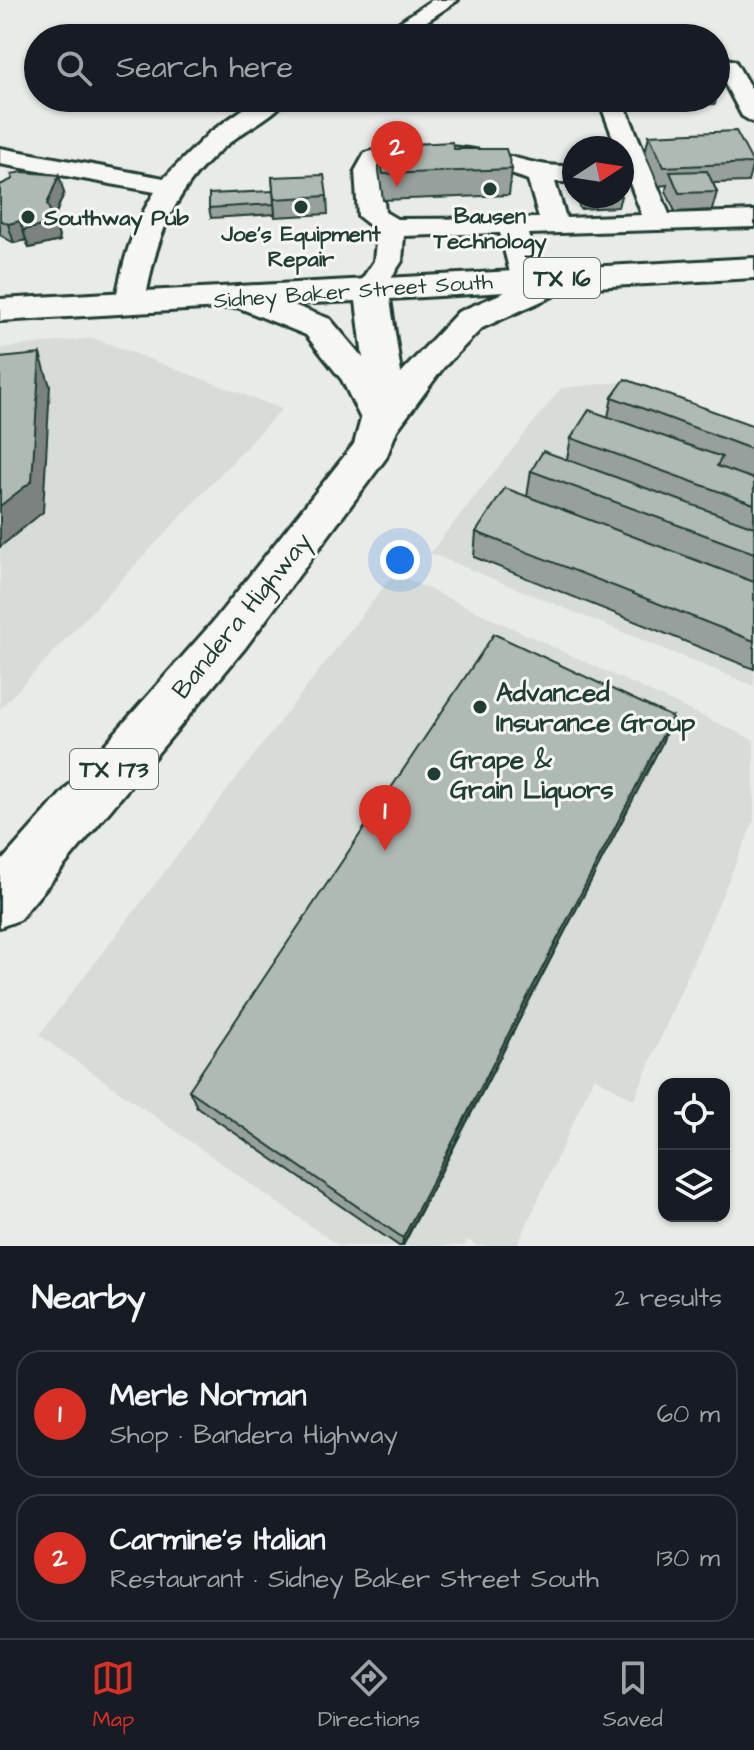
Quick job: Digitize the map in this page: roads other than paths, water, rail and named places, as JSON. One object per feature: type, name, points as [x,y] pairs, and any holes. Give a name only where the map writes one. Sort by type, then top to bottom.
[{"type":"main road","name":"TX 16","points":[[528,286],[574,277],[754,268]]},
{"type":"main road","name":"Sidney Baker Street South","points":[[0,310],[371,288],[528,286]]},
{"type":"main road","points":[[238,297],[318,327],[358,375],[382,423],[430,360],[470,320],[528,286]]},
{"type":"main road","name":"Bandera Highway","points":[[0,902],[229,635],[372,448],[382,423],[385,400],[371,288]]},
{"type":"street","points":[[409,24],[447,0]]},
{"type":"street","points":[[730,66],[754,65]]},
{"type":"street","points":[[730,80],[754,116]]},
{"type":"street","points":[[130,304],[139,259],[168,187],[231,127],[254,112]]},
{"type":"street","points":[[614,112],[620,136]]},
{"type":"street","points":[[0,156],[168,187]]},
{"type":"street","points":[[562,174],[540,175],[518,165],[476,156],[381,156],[374,158],[368,171],[372,216],[391,228],[555,227],[754,219]]},
{"type":"street","points":[[540,175],[555,227]]},
{"type":"street","points":[[634,179],[659,223]]},
{"type":"street","points":[[512,225],[528,286]]},
{"type":"street","points":[[371,288],[388,261],[391,228]]},
{"type":"place","name":"Carmine's Italian","points":[[397,187]]},
{"type":"place","name":"Bausen Technology","points":[[490,189]]},
{"type":"place","name":"Joe's Equipment Repair","points":[[301,207]]},
{"type":"place","name":"Southway Pub","points":[[28,217]]},
{"type":"place","name":"Advanced Insurance Group","points":[[480,707]]},
{"type":"place","name":"Grape & Grain Liquors","points":[[434,774]]},
{"type":"place","name":"Merle Norman","points":[[385,851]]}]
